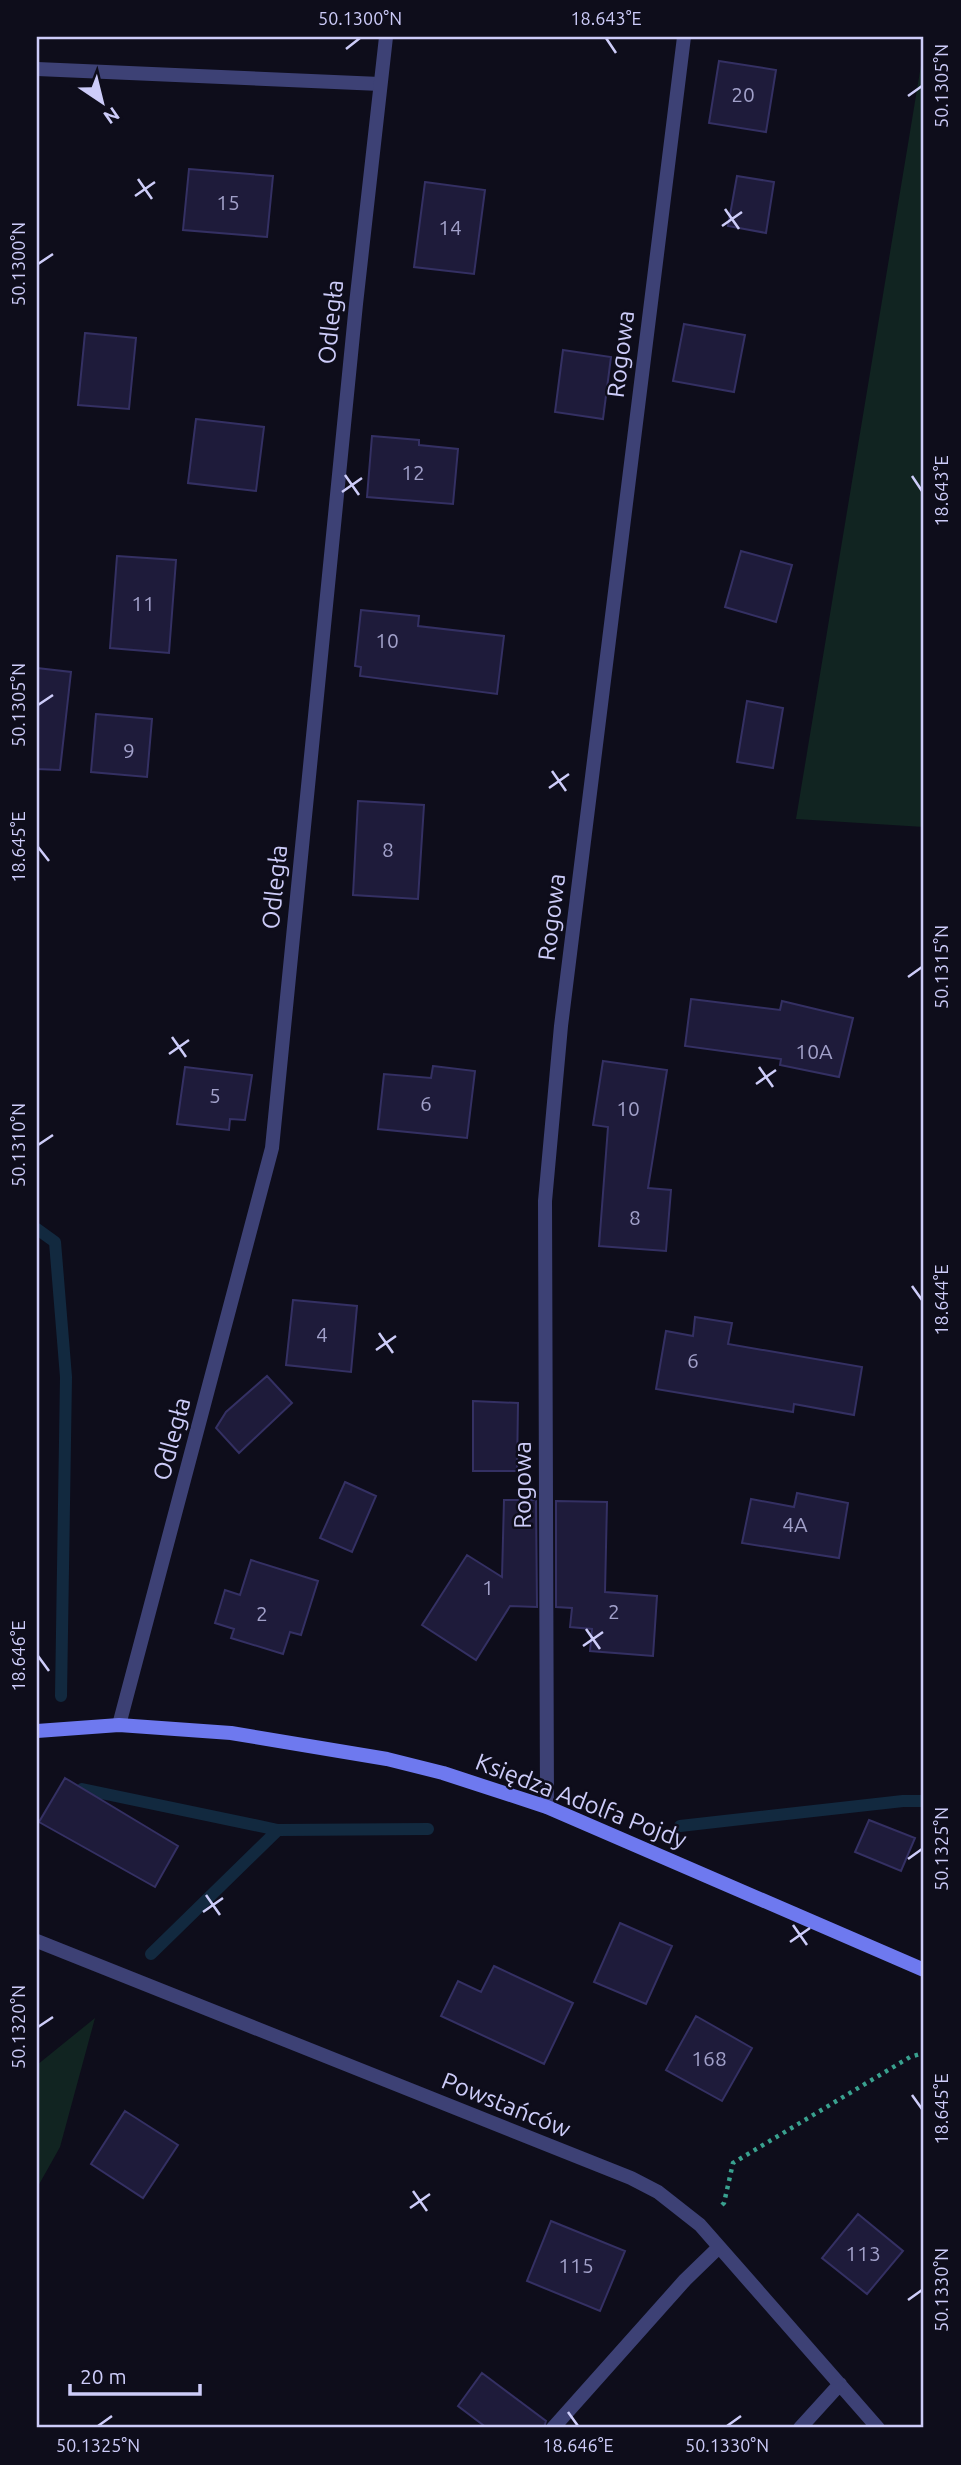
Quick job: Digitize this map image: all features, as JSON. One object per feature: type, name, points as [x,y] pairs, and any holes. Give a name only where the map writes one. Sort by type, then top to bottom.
[{"type":"street","name":"Odległa","points":[[119,1725],[272,1148],[354,318],[386,37]]},
{"type":"street","name":"Rogowa","points":[[547,1807],[545,1201],[561,1026],[684,37]]},
{"type":"street","points":[[37,69],[380,84]]},
{"type":"street","name":"Księdza Adolfa Pojdy","points":[[37,1731],[119,1725],[231,1733],[387,1759],[443,1773],[547,1807],[924,1970]]},
{"type":"street","name":"Powstańców","points":[[37,1941],[631,2178],[658,2192],[700,2225],[878,2428]]},
{"type":"street","points":[[553,2428],[685,2280],[719,2247]]},
{"type":"street","points":[[800,2428],[840,2384]]},
{"type":"path","points":[[700,2225],[724,2203],[733,2164],[911,2057],[924,2053]]},
{"type":"green space","points":[[924,47],[924,827],[796,819],[910,132]]},
{"type":"green space","points":[[95,2018],[60,2147],[37,2188],[37,2065]]},
{"type":"building","points":[[719,61],[776,70],[766,132],[709,123]]},
{"type":"building","points":[[189,169],[273,176],[267,237],[183,230]]},
{"type":"building","points":[[737,176],[774,182],[766,233],[728,226]]},
{"type":"building","points":[[425,182],[485,190],[474,274],[414,267]]},
{"type":"building","points":[[684,324],[745,335],[734,392],[673,381]]},
{"type":"building","points":[[85,333],[136,338],[129,409],[78,405]]},
{"type":"building","points":[[563,350],[611,357],[603,419],[555,412]]},
{"type":"building","points":[[196,419],[264,427],[256,491],[188,483]]},
{"type":"building","points":[[372,436],[419,440],[419,445],[458,449],[453,504],[367,497]]},
{"type":"building","points":[[741,551],[792,565],[776,622],[725,607]]},
{"type":"building","points":[[117,556],[176,560],[169,653],[110,648]]},
{"type":"building","points":[[361,610],[419,616],[418,626],[504,636],[497,694],[360,676],[361,667],[355,666]]},
{"type":"building","points":[[37,668],[71,672],[60,770],[37,769]]},
{"type":"building","points":[[747,701],[783,708],[773,768],[737,762]]},
{"type":"building","points":[[96,714],[152,719],[147,777],[91,772]]},
{"type":"building","points":[[358,801],[424,805],[418,899],[353,895]]},
{"type":"building","points":[[691,999],[780,1010],[782,1001],[853,1018],[839,1077],[780,1065],[781,1059],[685,1046]]},
{"type":"building","points":[[603,1061],[667,1070],[648,1188],[671,1190],[666,1251],[599,1246],[608,1127],[593,1125]]},
{"type":"building","points":[[433,1066],[475,1071],[467,1138],[378,1129],[384,1074],[431,1078]]},
{"type":"building","points":[[185,1067],[252,1075],[245,1120],[230,1119],[229,1130],[177,1124]]},
{"type":"building","points":[[293,1300],[357,1306],[351,1372],[286,1365]]},
{"type":"building","points":[[695,1317],[732,1323],[728,1344],[862,1367],[854,1415],[794,1404],[793,1412],[656,1389],[666,1331],[693,1336]]},
{"type":"building","points":[[267,1376],[292,1403],[239,1453],[216,1428],[226,1412]]},
{"type":"building","points":[[473,1401],[518,1403],[517,1471],[473,1471]]},
{"type":"building","points":[[345,1482],[376,1496],[352,1552],[320,1538]]},
{"type":"building","points":[[797,1493],[848,1503],[839,1558],[742,1543],[751,1499],[794,1507]]},
{"type":"building","points":[[504,1500],[536,1500],[537,1607],[510,1606],[476,1660],[422,1625],[467,1555],[502,1577]]},
{"type":"building","points":[[556,1501],[607,1502],[605,1592],[657,1596],[653,1656],[590,1651],[592,1629],[570,1627],[572,1608],[556,1607]]},
{"type":"building","points":[[251,1560],[318,1581],[301,1635],[290,1632],[283,1654],[231,1638],[234,1629],[215,1623],[225,1590],[240,1595]]},
{"type":"building","points":[[65,1778],[178,1846],[155,1887],[39,1822]]},
{"type":"building","points":[[869,1820],[915,1838],[901,1871],[855,1852]]},
{"type":"building","points":[[620,1923],[672,1946],[646,2004],[594,1982]]},
{"type":"building","points":[[494,1966],[573,2003],[544,2064],[441,2016],[458,1981],[481,1992]]},
{"type":"building","points":[[696,2016],[752,2048],[722,2101],[666,2070]]},
{"type":"building","points":[[125,2111],[178,2145],[143,2198],[91,2164]]},
{"type":"building","points":[[858,2214],[903,2251],[867,2294],[822,2258]]},
{"type":"building","points":[[551,2221],[625,2251],[600,2311],[527,2281]]},
{"type":"building","points":[[482,2373],[546,2421],[544,2428],[487,2428],[458,2406]]},
{"type":"waterway","points":[[37,1229],[55,1242],[66,1377],[61,1696]]},
{"type":"waterway","points":[[82,1789],[278,1830]]},
{"type":"waterway","points":[[680,1826],[903,1801],[924,1801]]},
{"type":"waterway","points":[[151,1954],[278,1830],[428,1829]]}]
